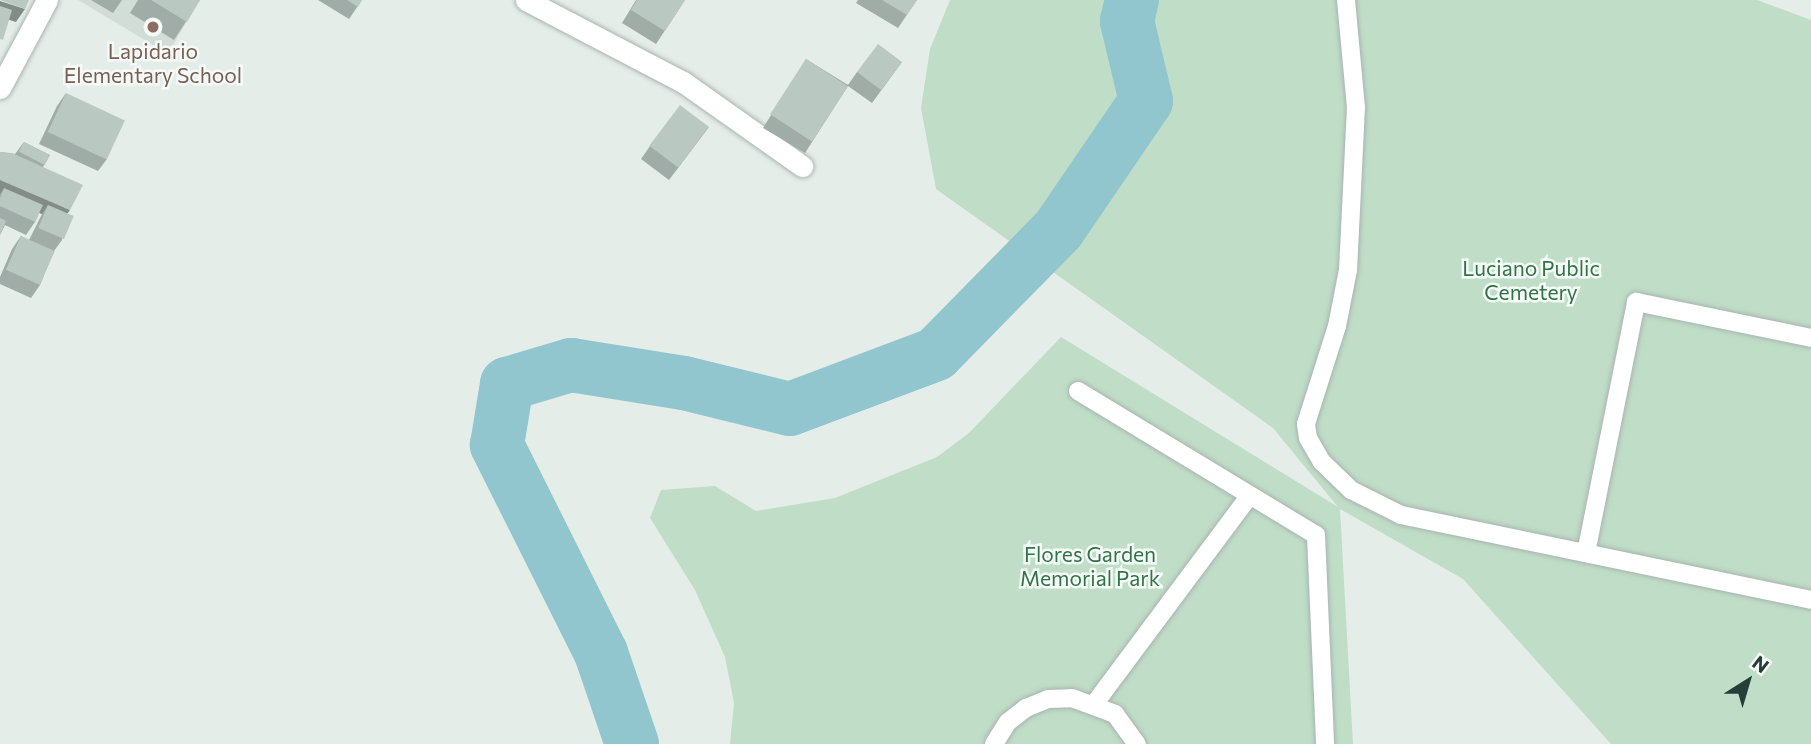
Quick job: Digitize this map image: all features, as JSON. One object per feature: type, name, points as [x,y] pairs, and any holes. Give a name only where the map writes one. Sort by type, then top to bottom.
[{"type":"street","points":[[0,88],[47,0]]},
{"type":"street","points":[[526,0],[683,82],[802,166]]},
{"type":"lane","points":[[1346,0],[1356,107],[1348,270],[1328,356],[1306,424],[1308,439],[1341,481],[1388,510],[1811,600]]},
{"type":"lane","points":[[1586,553],[1636,302],[1811,338]]},
{"type":"lane","points":[[1078,391],[1316,534],[1325,744]]},
{"type":"lane","points":[[1095,703],[1250,495]]},
{"type":"lane","points":[[993,744],[1008,723],[1037,704],[1072,698],[1095,703],[1115,714],[1138,744]]},
{"type":"shaded area","name":"Lapidario Elementary School","points":[[78,0],[199,0],[168,54]]},
{"type":"green space","points":[[950,0],[1757,0],[1811,20],[1811,744],[1611,744],[1463,579],[1340,509],[1353,744],[730,744],[734,703],[725,657],[695,590],[650,518],[661,490],[715,486],[756,511],[835,498],[937,457],[969,433],[1061,337],[1338,507],[1273,428],[936,189],[921,108],[930,49]]},
{"type":"building","points":[[0,0],[29,0],[25,9]]},
{"type":"building","points":[[151,0],[200,0],[187,22]]},
{"type":"building","points":[[347,0],[362,0],[358,7]]},
{"type":"building","points":[[637,0],[685,0],[665,31],[631,10]]},
{"type":"building","points":[[882,0],[917,0],[907,15]]},
{"type":"building","points":[[0,6],[12,10],[3,40],[0,39]]},
{"type":"building","points":[[878,44],[902,62],[881,90],[857,72]]},
{"type":"building","points":[[806,59],[848,86],[812,142],[770,114]]},
{"type":"building","points":[[66,93],[125,120],[107,159],[48,132]]},
{"type":"building","points":[[680,105],[709,127],[678,167],[649,146]]},
{"type":"building","points":[[24,142],[50,155],[45,165],[19,152]]},
{"type":"building","points":[[0,152],[12,153],[83,185],[70,210],[0,180]]},
{"type":"building","points":[[4,188],[43,205],[35,222],[0,206]]},
{"type":"building","points":[[48,205],[74,216],[64,239],[38,228]]},
{"type":"building","points":[[0,218],[6,221],[0,235]]},
{"type":"building","points":[[21,236],[55,251],[40,285],[6,270]]},
{"type":"waterway","points":[[632,744],[601,653],[497,445],[507,384],[571,365],[684,383],[790,409],[936,354],[1058,230],[1146,101],[1127,21],[1132,0]]},
{"type":"place","name":"Lapidario Elementary School","points":[[153,27]]},
{"type":"park label","name":"Luciano Public Cemetery","points":[[1531,280]]},
{"type":"park label","name":"Flores Garden Memorial Park","points":[[1090,566]]}]
